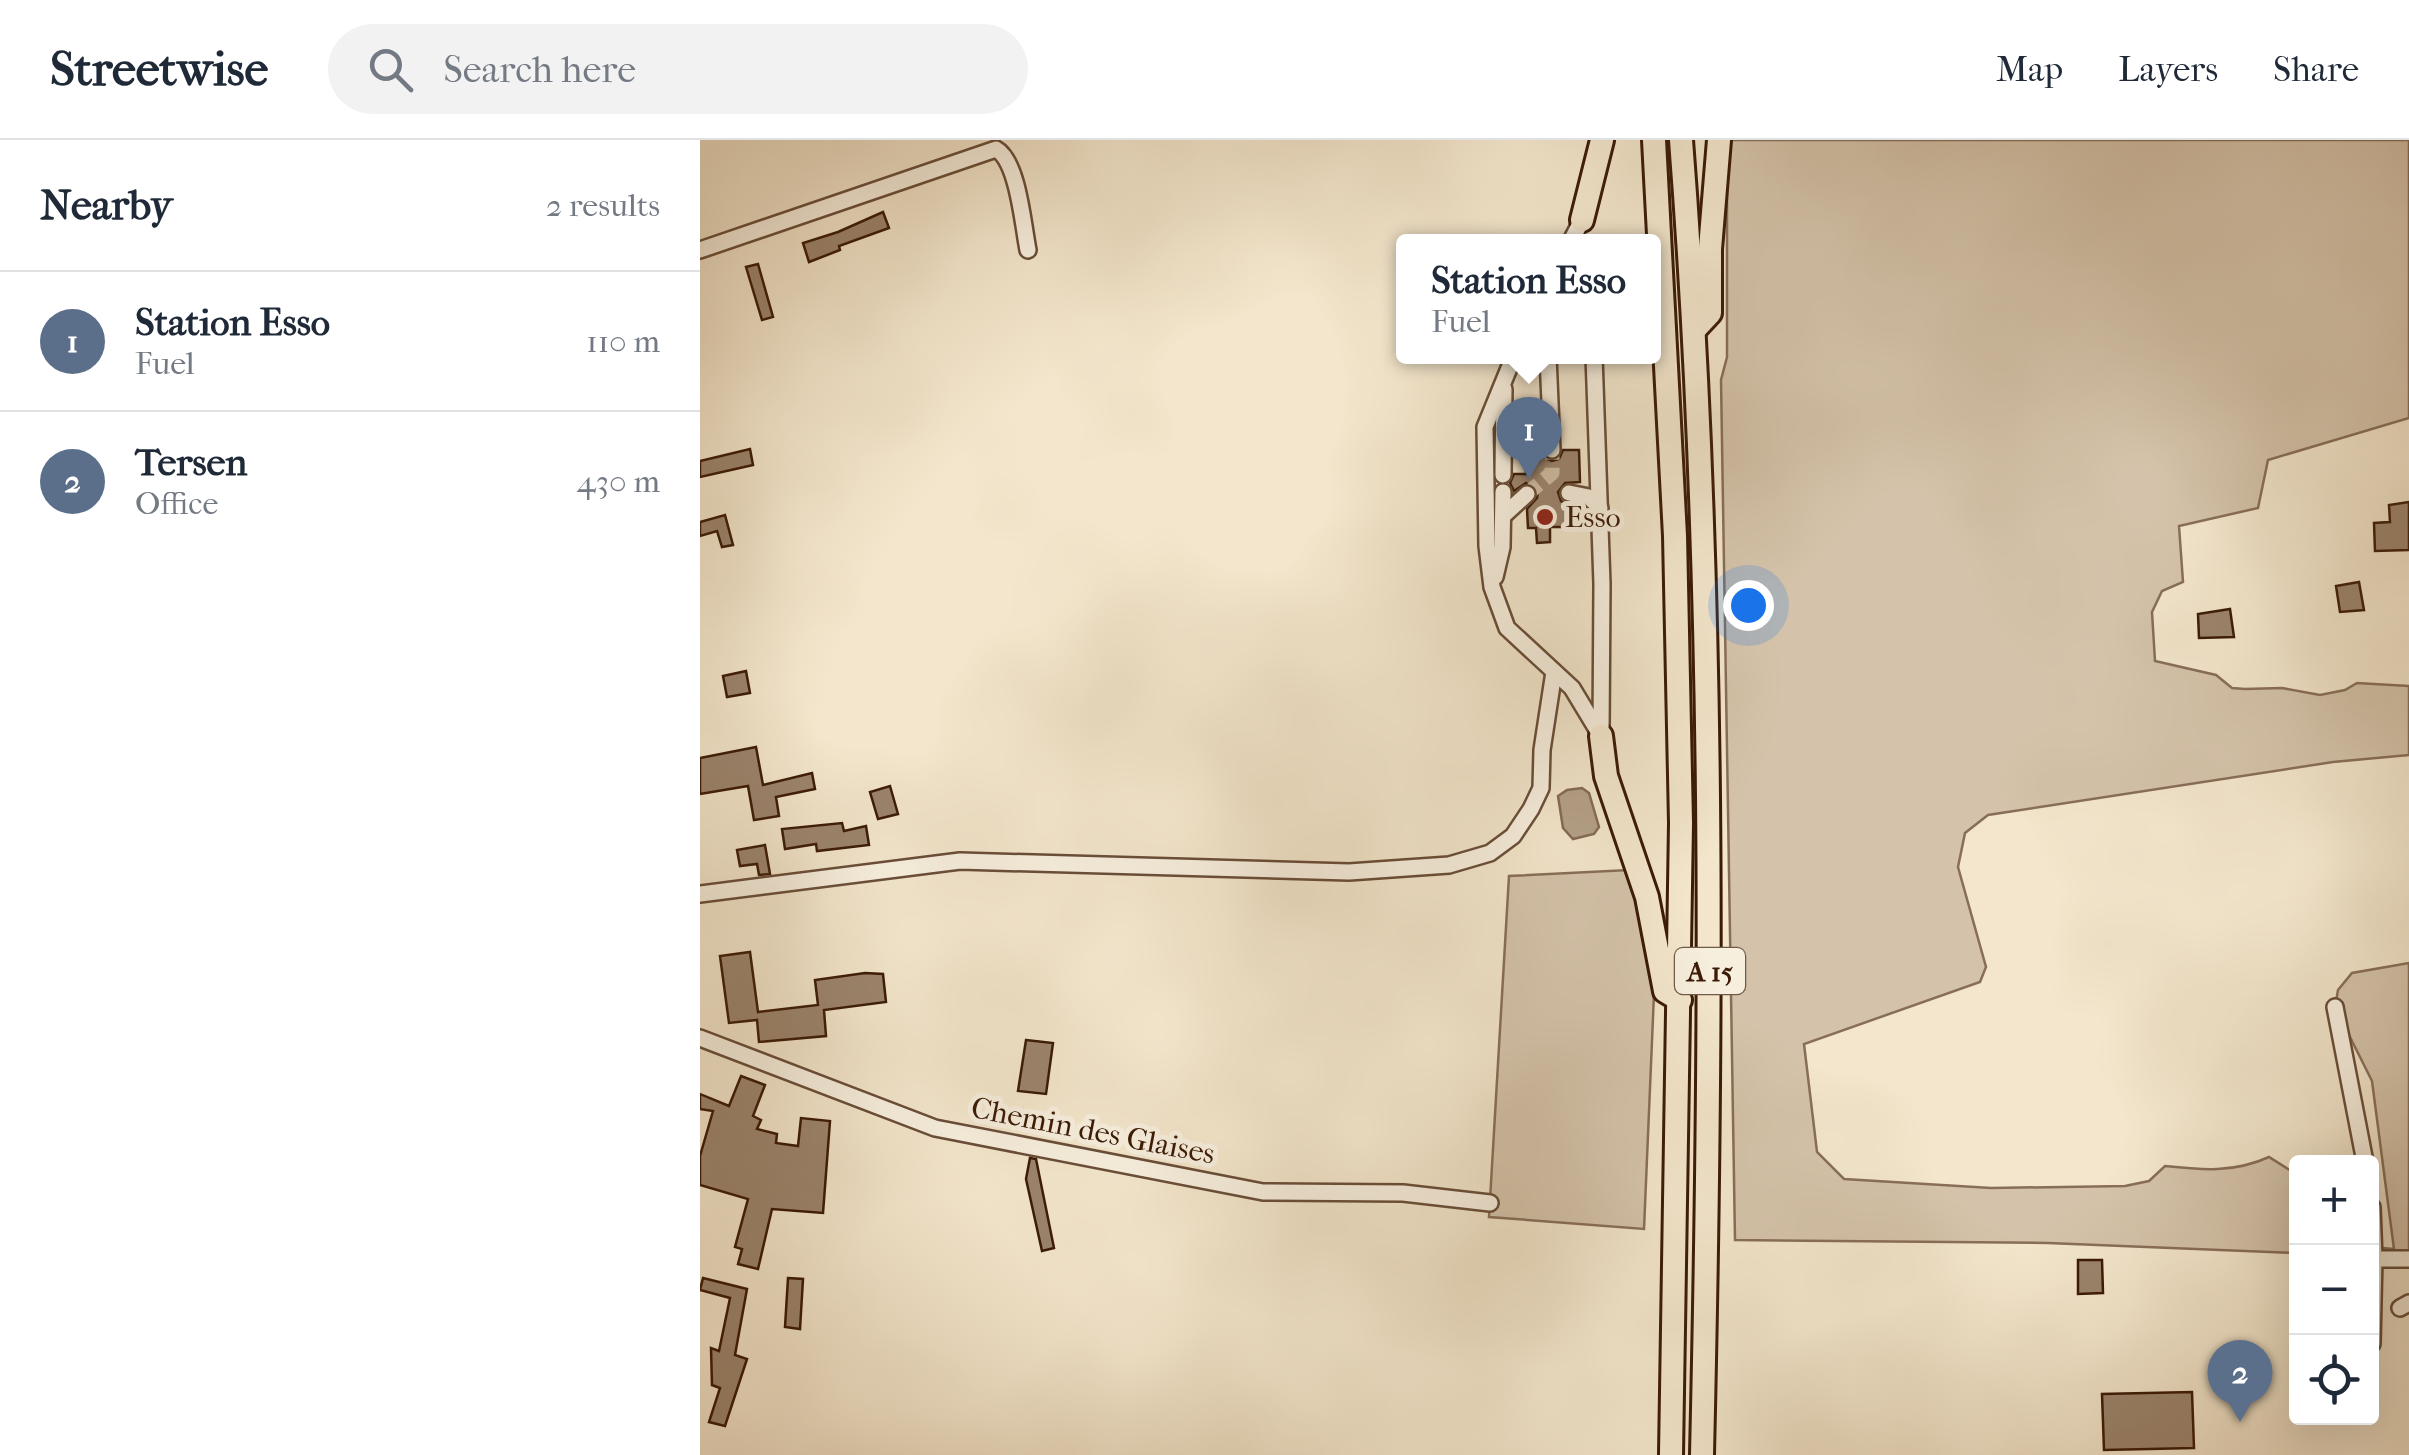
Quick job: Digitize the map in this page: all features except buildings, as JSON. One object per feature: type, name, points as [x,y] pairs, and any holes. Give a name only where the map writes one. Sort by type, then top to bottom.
[{"type":"highway","points":[[1578,234],[1602,140]]},
{"type":"highway","name":"A 15","points":[[1654,140],[1659,234]]},
{"type":"highway","name":"A 15","points":[[1681,140],[1696,328],[1710,750],[1710,1106],[1702,1455]]},
{"type":"highway","points":[[1696,328],[1710,313],[1710,249],[1719,140]]},
{"type":"highway","name":"A 15","points":[[1661,272],[1675,536],[1681,823],[1671,1455]]},
{"type":"highway","points":[[1601,736],[1606,776],[1647,896],[1665,991],[1680,1000]]},
{"type":"street","points":[[700,250],[996,148],[1012,170],[1028,250]]},
{"type":"street","points":[[1510,364],[1485,427],[1487,546],[1492,588],[1507,628],[1572,688],[1601,736]]},
{"type":"street","points":[[1548,364],[1552,450]]},
{"type":"street","points":[[1594,364],[1600,508],[1601,736]]},
{"type":"street","points":[[1503,475],[1505,375]]},
{"type":"street","points":[[1492,588],[1502,547],[1503,492]]},
{"type":"street","points":[[1569,493],[1589,497],[1600,508]]},
{"type":"street","points":[[1504,515],[1527,494]]},
{"type":"street","points":[[700,894],[960,862],[1349,872],[1449,865],[1490,853],[1513,836],[1541,788],[1542,750],[1554,672]]},
{"type":"street","points":[[2335,1007],[2364,1155]]},
{"type":"street","name":"Chemin des Glaises","points":[[700,1038],[936,1128],[1263,1192],[1403,1193],[1490,1203]]},
{"type":"street","points":[[2379,1259],[2409,1259]]},
{"type":"shaded area","points":[[1731,140],[2409,140],[2409,418],[2268,460],[2258,508],[2179,526],[2183,582],[2162,591],[2152,612],[2155,661],[2216,675],[2232,688],[2282,688],[2320,695],[2357,683],[2409,686],[2409,755],[2333,762],[1988,815],[1965,833],[1958,867],[1986,967],[1980,982],[1804,1044],[1817,1152],[1844,1179],[1991,1188],[2125,1186],[2149,1181],[2165,1166],[2230,1168],[2269,1157],[2289,1170],[2289,1253],[2048,1243],[1735,1240],[1721,380],[1727,357],[1727,156]]},
{"type":"shaded area","points":[[1582,788],[1589,793],[1599,827],[1594,834],[1573,839],[1563,828],[1558,796]]},
{"type":"shaded area","points":[[1629,870],[1650,956],[1654,994],[1644,1229],[1489,1217],[1509,876]]},
{"type":"shaded area","points":[[2409,963],[2409,1258],[2379,1257],[2379,1248],[2394,1249],[2372,1081],[2335,1007],[2338,990],[2352,973]]},
{"type":"tunnel","points":[[1527,494],[1552,473],[1552,450]]},
{"type":"place","name":"Station Esso","points":[[1529,479]]},
{"type":"place","name":"Esso","points":[[1545,517]]},
{"type":"place","name":"Tersen","points":[[2240,1422]]}]
